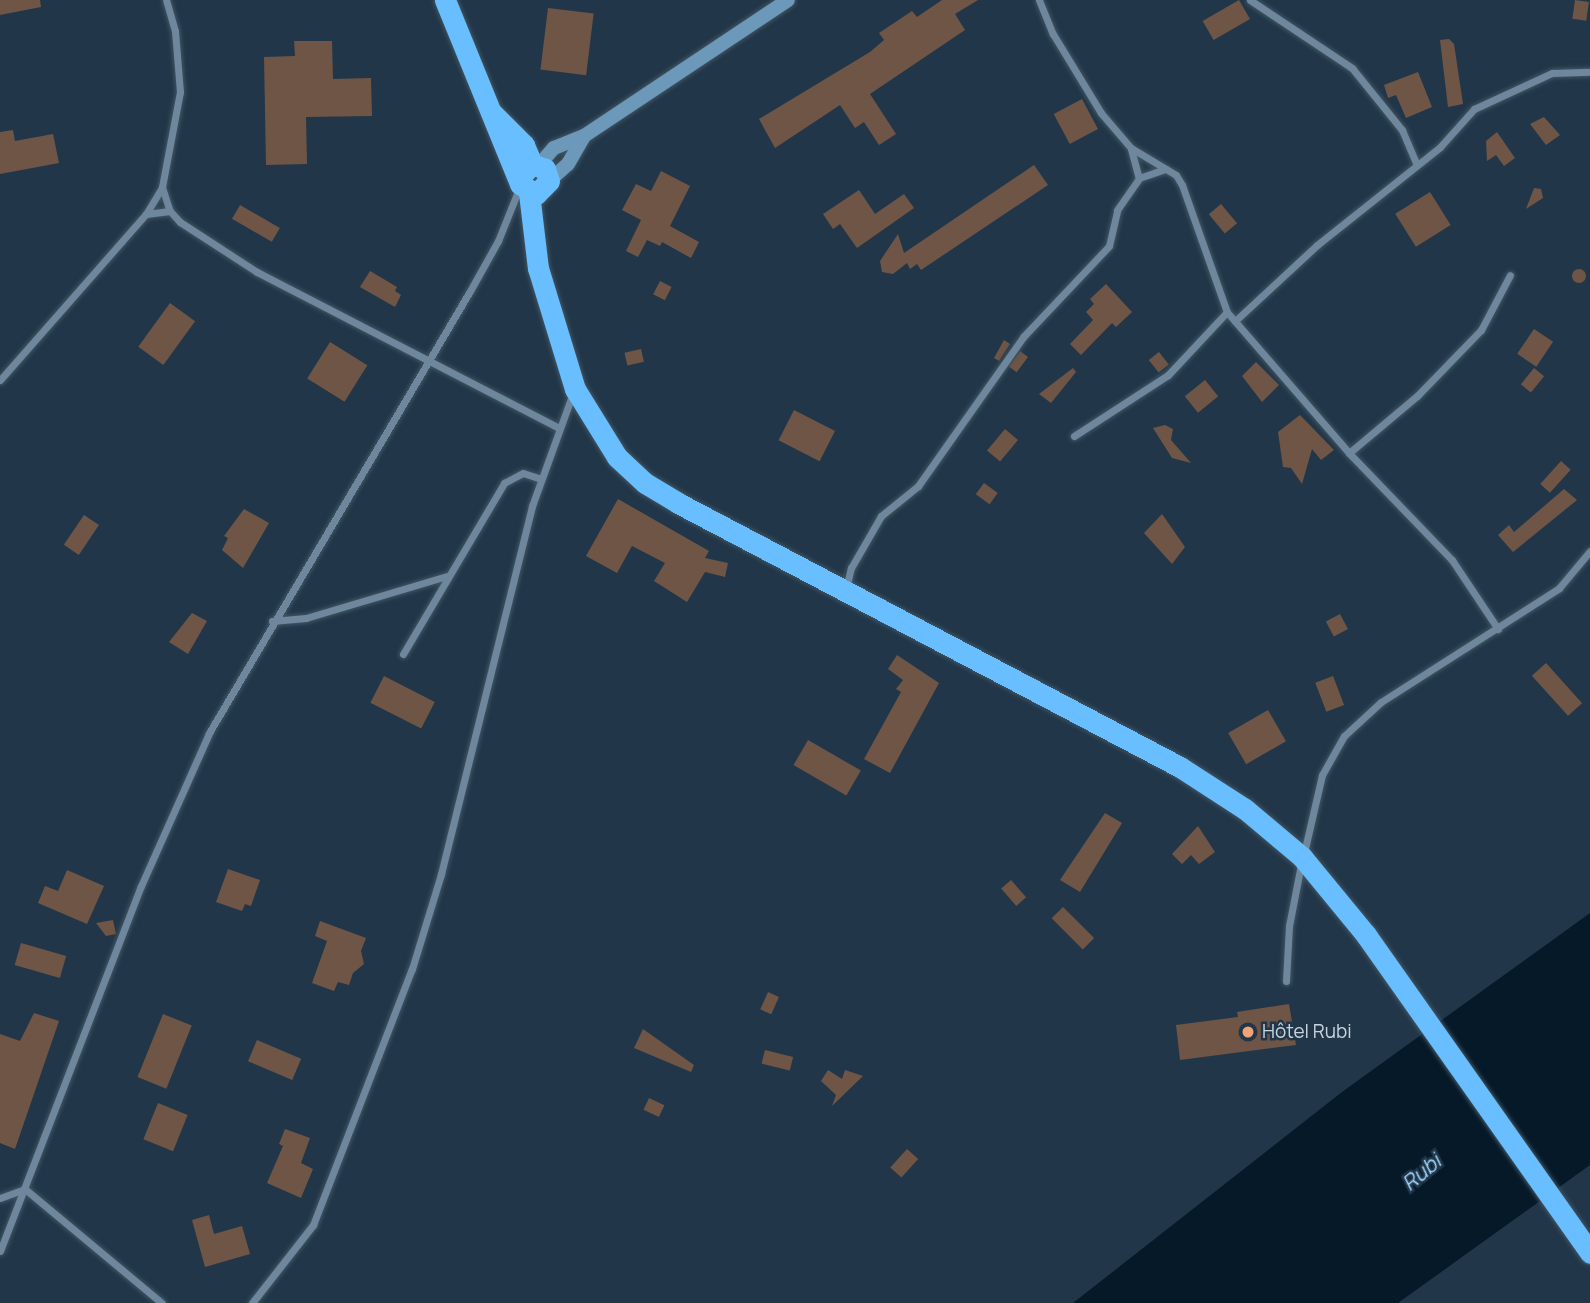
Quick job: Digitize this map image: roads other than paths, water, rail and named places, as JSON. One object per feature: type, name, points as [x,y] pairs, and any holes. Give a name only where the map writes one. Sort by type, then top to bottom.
[{"type":"highway","points":[[445,0],[488,111],[524,145],[532,178],[538,268],[575,389],[617,457],[645,483],[1180,767],[1245,810],[1302,857],[1413,997],[1590,1253]]},
{"type":"street","points":[[0,380],[146,214],[162,187],[180,92],[175,31],[166,0]]},
{"type":"street","points":[[0,1251],[141,886],[209,733],[272,621],[429,363],[532,178],[568,163],[584,136],[788,0]]},
{"type":"street","points":[[1039,0],[1083,85],[1131,148],[1166,169],[1182,185],[1227,312],[1349,453],[1452,560],[1498,629]]},
{"type":"street","points":[[1250,0],[1352,68],[1402,130],[1417,165]]},
{"type":"street","points":[[1235,321],[1317,245],[1417,165],[1490,99],[1560,70],[1590,72]]},
{"type":"street","points":[[1131,148],[1139,178]]},
{"type":"street","points":[[846,589],[851,568],[881,516],[918,486],[1023,337],[1109,246],[1117,210],[1139,178],[1166,169]]},
{"type":"street","points":[[162,187],[170,211],[190,230],[257,272],[559,428]]},
{"type":"street","points":[[146,214],[170,211]]},
{"type":"street","points":[[1349,453],[1417,396],[1481,330],[1510,275]]},
{"type":"street","points":[[1074,436],[1168,374],[1227,312]]},
{"type":"street","points":[[252,1303],[313,1225],[412,969],[441,874],[541,479],[575,389]]},
{"type":"street","points":[[403,653],[504,483],[523,473],[541,479]]},
{"type":"street","points":[[1286,981],[1289,926],[1302,857],[1322,775],[1344,736],[1381,702],[1559,589],[1590,551]]},
{"type":"street","points":[[272,621],[306,618],[447,576]]},
{"type":"street","points":[[0,1198],[24,1189]]},
{"type":"street","points":[[24,1189],[162,1303]]},
{"type":"water","name":"Rubi","points":[[1590,913],[1590,1165],[1398,1303],[1073,1303],[1342,1092]]},
{"type":"place","name":"Hôtel Rubi","points":[[1248,1032]]}]
